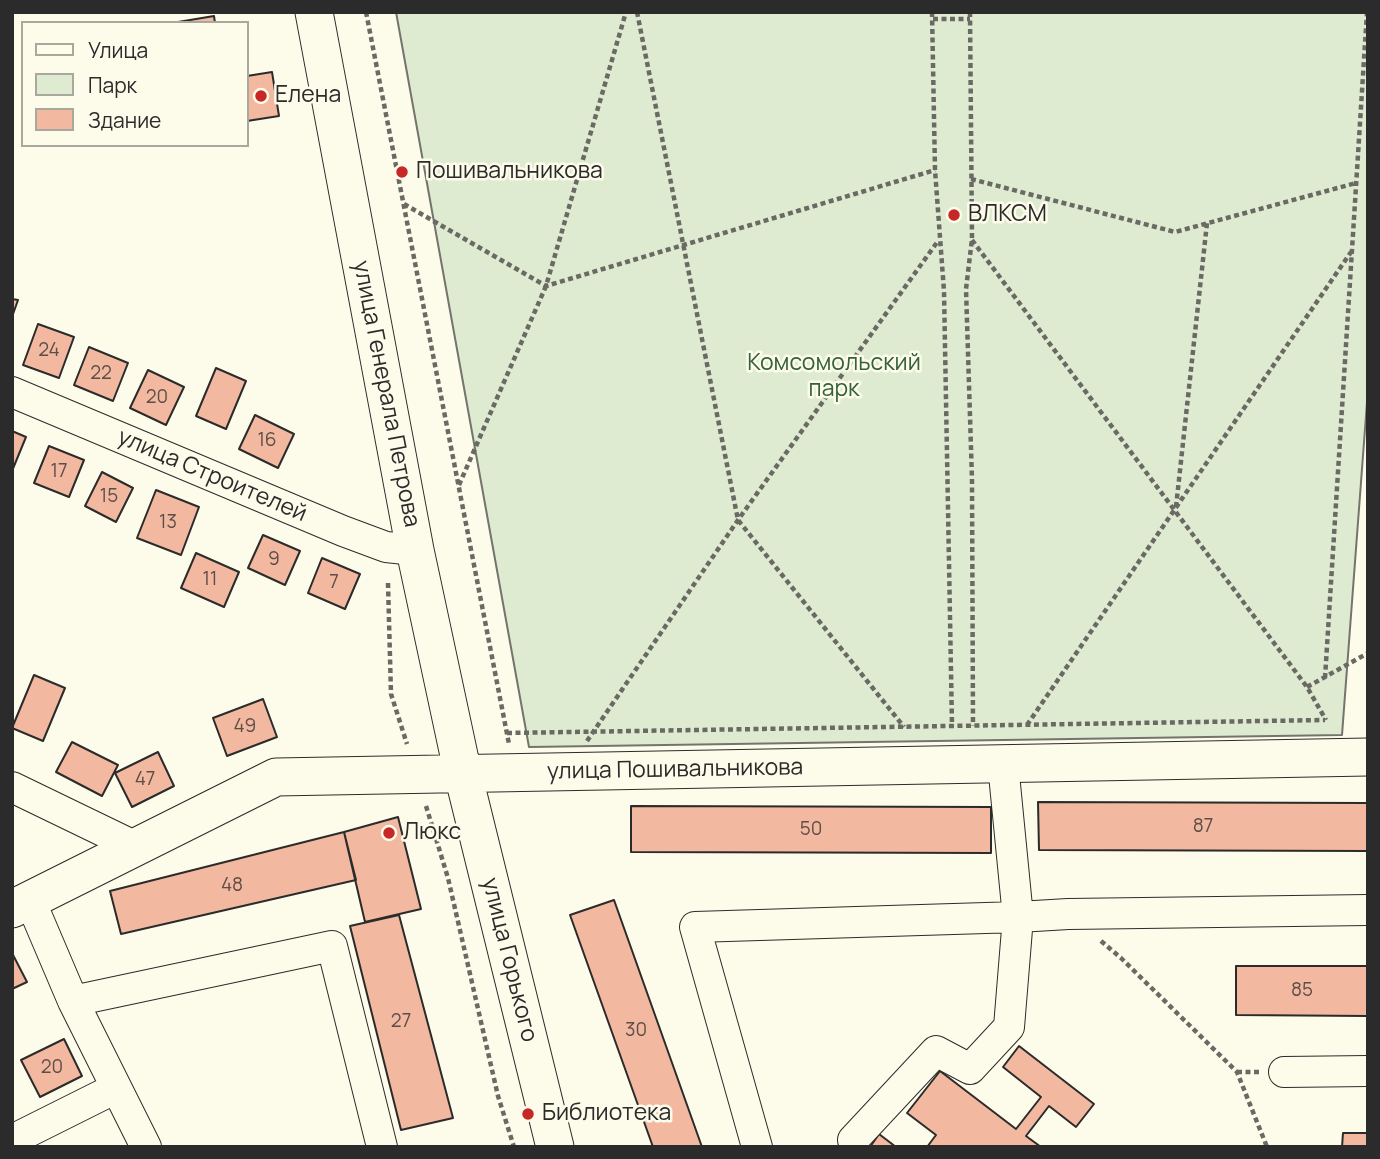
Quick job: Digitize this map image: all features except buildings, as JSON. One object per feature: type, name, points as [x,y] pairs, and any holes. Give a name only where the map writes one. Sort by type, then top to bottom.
[{"type":"main road","name":"улица Генерала Петрова","points":[[314,12],[415,551],[463,774]]},
{"type":"main road","name":"улица Пошивальникова","points":[[21,904],[276,777],[1368,757]]},
{"type":"main road","name":"улица Горького","points":[[463,774],[555,1147]]},
{"type":"lane","name":"улица Строителей","points":[[12,392],[343,531],[386,547],[415,551]]},
{"type":"lane","points":[[853,1140],[936,1051],[970,1069],[1009,1027],[1018,916],[1003,764]]},
{"type":"lane","points":[[12,787],[136,847]]},
{"type":"lane","points":[[21,904],[74,1001],[146,1147]]},
{"type":"lane","points":[[757,1147],[695,927],[1068,914],[1368,910]]},
{"type":"lane","points":[[74,1001],[331,946],[382,1147]]},
{"type":"lane","points":[[1284,1072],[1368,1071]]},
{"type":"lane","points":[[12,1140],[116,1088]]},
{"type":"path","points":[[366,12],[515,773]]},
{"type":"path","points":[[458,486],[546,286],[626,12]]},
{"type":"path","points":[[637,12],[738,520],[904,727]]},
{"type":"path","points":[[932,12],[935,170],[944,291],[952,726]]},
{"type":"path","points":[[1325,678],[1367,12]]},
{"type":"path","points":[[933,19],[970,15],[972,239],[966,289],[972,480],[973,726]]},
{"type":"path","points":[[403,203],[546,286],[935,170]]},
{"type":"path","points":[[971,179],[1175,232],[1356,183]]},
{"type":"path","points":[[1175,508],[1208,223]]},
{"type":"path","points":[[507,733],[1325,720],[1307,687],[972,239]]},
{"type":"path","points":[[566,772],[738,520],[939,240]]},
{"type":"path","points":[[1027,725],[1352,251]]},
{"type":"path","points":[[1307,687],[1368,653]]},
{"type":"path","points":[[1068,914],[1121,958],[1237,1072],[1267,1147]]},
{"type":"green space","name":"Комсомольский парк","points":[[396,12],[1368,12],[1368,389],[1342,735],[529,747]]},
{"type":"place","name":"Елена","points":[[261,96]]},
{"type":"place","name":"Пошивальникова","points":[[402,172]]},
{"type":"place","name":"ВЛКСМ","points":[[954,215]]},
{"type":"place","name":"Люкс","points":[[389,833]]},
{"type":"place","name":"Библиотека","points":[[528,1114]]}]
